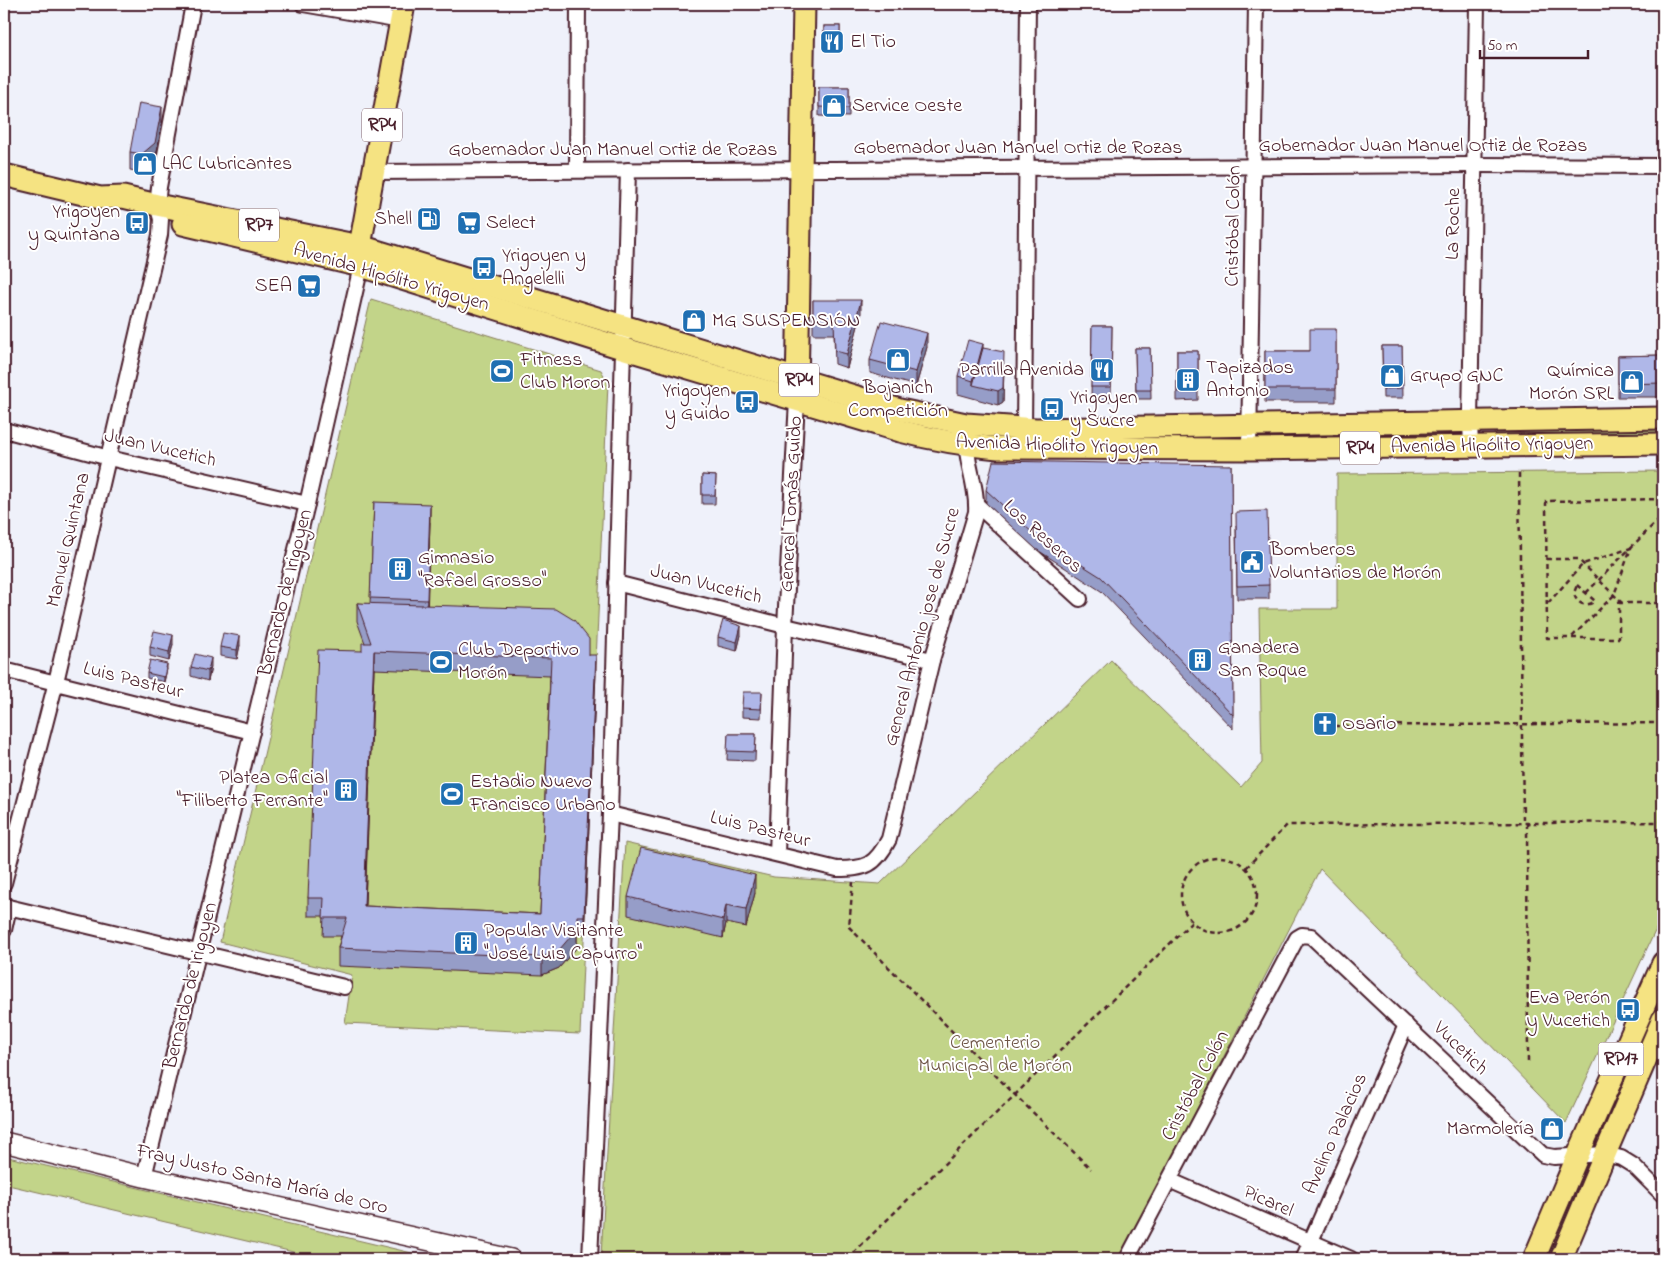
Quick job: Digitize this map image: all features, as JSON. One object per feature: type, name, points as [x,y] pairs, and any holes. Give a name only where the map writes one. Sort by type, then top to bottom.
[{"type":"main road","name":"General Tomás Guido","points":[[798,390],[804,4]]},
{"type":"main road","name":"Bernardo de Irigoyen","points":[[361,256],[373,172],[402,12]]},
{"type":"main road","name":"Avenida Hipólito Yrigoyen","points":[[4,175],[100,198],[120,210],[159,212],[361,256],[798,390],[900,432],[965,446],[998,448],[1249,449],[1663,444]]},
{"type":"main road","name":"Avenida Hipólito Yrigoyen","points":[[798,390],[966,424],[1024,429],[1663,418]]},
{"type":"main road","name":"RP17","points":[[1534,1259],[1663,963]]},
{"type":"main road","name":"RP17","points":[[1561,1259],[1663,1019]]},
{"type":"street","name":"Manuel Quintana","points":[[4,883],[56,682],[160,235],[159,187],[193,4]]},
{"type":"street","points":[[304,4],[402,12]]},
{"type":"street","points":[[577,170],[578,4]]},
{"type":"street","points":[[1024,429],[1028,4]]},
{"type":"street","name":"Cristóbal Colón","points":[[1249,449],[1256,4]]},
{"type":"street","name":"La Roche","points":[[1471,446],[1477,4]]},
{"type":"street","name":"Gobernador Juan Manuel Ortiz de Rozas","points":[[373,172],[1476,165],[1663,166]]},
{"type":"street","points":[[590,1259],[610,814],[628,170]]},
{"type":"street","name":"Bernardo de Irigoyen","points":[[144,1177],[307,504],[361,256]]},
{"type":"street","name":"General Tomás Guido","points":[[777,854],[785,626],[798,390]]},
{"type":"street","name":"General Antonio jose de Sucre","points":[[889,839],[932,660],[973,524],[976,504],[965,446],[966,424]]},
{"type":"street","name":"Juan Vucetich","points":[[4,430],[109,458],[307,504]]},
{"type":"street","name":"Los Reseros","points":[[976,504],[1080,599]]},
{"type":"street","name":"Juan Vucetich","points":[[616,583],[785,626],[932,660]]},
{"type":"street","name":"Luis Pasteur","points":[[4,670],[252,732]]},
{"type":"street","name":"Luis Pasteur","points":[[610,814],[837,868],[855,869],[868,865],[878,858],[889,839]]},
{"type":"street","points":[[4,930],[6,906],[344,987]]},
{"type":"street","name":"Cristóbal Colón","points":[[1127,1259],[1297,938],[1302,935]]},
{"type":"street","name":"Vucetich","points":[[1302,935],[1311,936],[1543,1155],[1554,1157],[1605,1154]]},
{"type":"street","name":"Avelino Palacios","points":[[1303,1259],[1406,1025]]},
{"type":"street","name":"Fray Justo Santa María de Oro","points":[[4,1142],[144,1177],[511,1259]]},
{"type":"street","points":[[1605,1154],[1621,1158],[1634,1166],[1663,1195]]},
{"type":"street","name":"Picarel","points":[[1169,1180],[1351,1259]]},
{"type":"path","points":[[1519,473],[1528,1063]]},
{"type":"path","points":[[1663,499],[1546,501],[1547,638],[1619,638],[1619,604],[1663,602]]},
{"type":"path","points":[[1586,593],[1663,515]]},
{"type":"path","points":[[1547,604],[1583,564],[1631,548]]},
{"type":"path","points":[[1571,638],[1614,595],[1631,548]]},
{"type":"path","points":[[1546,560],[1578,559],[1623,603]]},
{"type":"path","points":[[1577,585],[1586,593],[1595,601],[1590,604],[1582,604],[1576,600],[1574,593],[1577,585]]},
{"type":"path","points":[[1325,726],[1663,723]]},
{"type":"path","points":[[1246,868],[1287,826],[1663,822]]},
{"type":"path","points":[[1218,857],[1233,859],[1246,868],[1254,880],[1257,895],[1254,909],[1246,922],[1234,930],[1219,933],[1204,930],[1192,922],[1183,910],[1180,895],[1183,880],[1191,868],[1204,860],[1218,857]]},
{"type":"path","points":[[853,882],[849,927],[1015,1095],[1091,1168]]},
{"type":"path","points":[[847,1259],[1192,922]]},
{"type":"green space","name":"Club Deportivo Morón","points":[[371,299],[601,370],[608,383],[580,1034],[345,1023],[352,975],[220,942]]},
{"type":"green space","points":[[1663,429],[1663,434],[1494,437],[1494,431]]},
{"type":"green space","points":[[1456,432],[1455,437],[1287,439],[1287,434]]},
{"type":"green space","name":"Cementerio Municipal de Morón","points":[[1663,471],[1663,914],[1566,1123],[1320,869],[1120,1259],[604,1259],[601,1256],[625,843],[774,877],[880,884],[1111,660],[1241,787],[1262,763],[1259,609],[1337,609],[1337,474]]},
{"type":"green space","points":[[1663,987],[1663,997],[1604,1130],[1601,1128]]},
{"type":"green space","points":[[4,1156],[437,1259],[323,1259],[4,1184]]},
{"type":"green space","points":[[1570,1200],[1574,1204],[1550,1259],[1545,1259]]},
{"type":"building","points":[[824,26],[840,26],[840,41],[824,41]]},
{"type":"building","points":[[819,87],[849,87],[849,108],[819,107]]},
{"type":"building","points":[[139,103],[162,107],[155,143],[142,154],[130,152]]},
{"type":"building","points":[[813,300],[861,300],[847,354],[835,351],[834,320],[813,321]]},
{"type":"building","name":"Bojanich Competición","points":[[881,321],[927,333],[916,372],[870,360]]},
{"type":"building","name":"Parrilla Avenida","points":[[1092,326],[1112,326],[1111,387],[1091,387]]},
{"type":"building","points":[[1310,329],[1336,329],[1336,389],[1265,389],[1265,351],[1310,351]]},
{"type":"building","points":[[968,340],[983,344],[973,381],[958,376]]},
{"type":"building","name":"Grupo GNC","points":[[1382,346],[1402,346],[1403,388],[1383,389]]},
{"type":"building","points":[[983,348],[1004,352],[1003,388],[998,391],[973,385]]},
{"type":"building","points":[[1135,348],[1150,348],[1151,390],[1136,390]]},
{"type":"building","name":"Tapizados Antonio","points":[[1177,351],[1198,351],[1198,391],[1177,392]]},
{"type":"building","points":[[1663,355],[1663,383],[1618,384],[1618,356]]},
{"type":"building","name":"Ganadera San Roque","points":[[993,461],[1231,465],[1233,715],[1101,577],[1036,536],[986,490]]},
{"type":"building","points":[[702,475],[716,476],[715,495],[702,495]]},
{"type":"building","name":"Gimnasio \"Rafael Grosso\"","points":[[374,502],[430,504],[427,600],[370,598]]},
{"type":"building","name":"Bomberos Voluntarios de Morón","points":[[1267,511],[1269,585],[1237,586],[1236,512]]},
{"type":"building","points":[[357,603],[556,609],[574,620],[589,639],[589,655],[596,655],[584,916],[577,916],[577,929],[559,950],[542,957],[338,948],[347,918],[323,918],[324,898],[308,898],[318,650],[362,651],[362,643],[371,643]],"holes":[[[374,651],[551,658],[540,914],[364,906]]]},
{"type":"building","points":[[723,620],[741,626],[737,642],[718,637]]},
{"type":"building","points":[[154,631],[173,635],[169,652],[150,647]]},
{"type":"building","points":[[223,633],[240,636],[237,650],[220,647]]},
{"type":"building","points":[[195,654],[211,658],[208,671],[191,667]]},
{"type":"building","points":[[150,660],[167,664],[164,677],[147,673]]},
{"type":"building","points":[[743,692],[762,692],[761,709],[742,708]]},
{"type":"building","points":[[728,734],[756,734],[755,752],[727,751]]},
{"type":"building","points":[[641,848],[755,875],[746,909],[726,905],[723,920],[628,897]]},
{"type":"place","name":"El Tio","points":[[832,42]]},
{"type":"place","name":"Service Oeste","points":[[834,106]]},
{"type":"place","name":"LAC Lubricantes","points":[[145,164]]},
{"type":"place","name":"Shell","points":[[429,219]]},
{"type":"place","name":"Yrigoyen y Quintana","points":[[137,223]]},
{"type":"place","name":"Select","points":[[469,223]]},
{"type":"place","name":"Yrigoyen y Angelelli","points":[[484,268]]},
{"type":"place","name":"SEA","points":[[309,286]]},
{"type":"place","name":"MG SUSPENSIÓN","points":[[694,321]]},
{"type":"place","name":"Bojanich Competición","points":[[898,360]]},
{"type":"place","name":"Parrilla Avenida","points":[[1102,370]]},
{"type":"place","name":"Fitness Club Moron","points":[[502,371]]},
{"type":"place","name":"Grupo GNC","points":[[1392,376]]},
{"type":"place","name":"Tapizados Antonio","points":[[1188,380]]},
{"type":"place","name":"Química Morón SRL","points":[[1632,382]]},
{"type":"place","name":"Yrigoyen y Guido","points":[[747,402]]},
{"type":"place","name":"Yrigoyen y Sucre","points":[[1052,409]]},
{"type":"place","name":"Bomberos Voluntarios de Morón","points":[[1252,562]]},
{"type":"place","name":"Gimnasio \"Rafael Grosso\"","points":[[400,569]]},
{"type":"place","name":"Ganadera San Roque","points":[[1200,660]]},
{"type":"place","name":"Club Deportivo Morón","points":[[441,662]]},
{"type":"place","name":"Osario","points":[[1325,724]]},
{"type":"place","name":"Platea Oficial \"Filiberto Ferrante\"","points":[[346,790]]},
{"type":"place","name":"Estadio Nuevo Francisco Urbano","points":[[452,794]]},
{"type":"place","name":"Popular Visitante \"José Luis Capurro\"","points":[[466,943]]},
{"type":"place","name":"Eva Perón y Vucetich","points":[[1628,1010]]},
{"type":"place","name":"Marmolería","points":[[1552,1129]]}]
